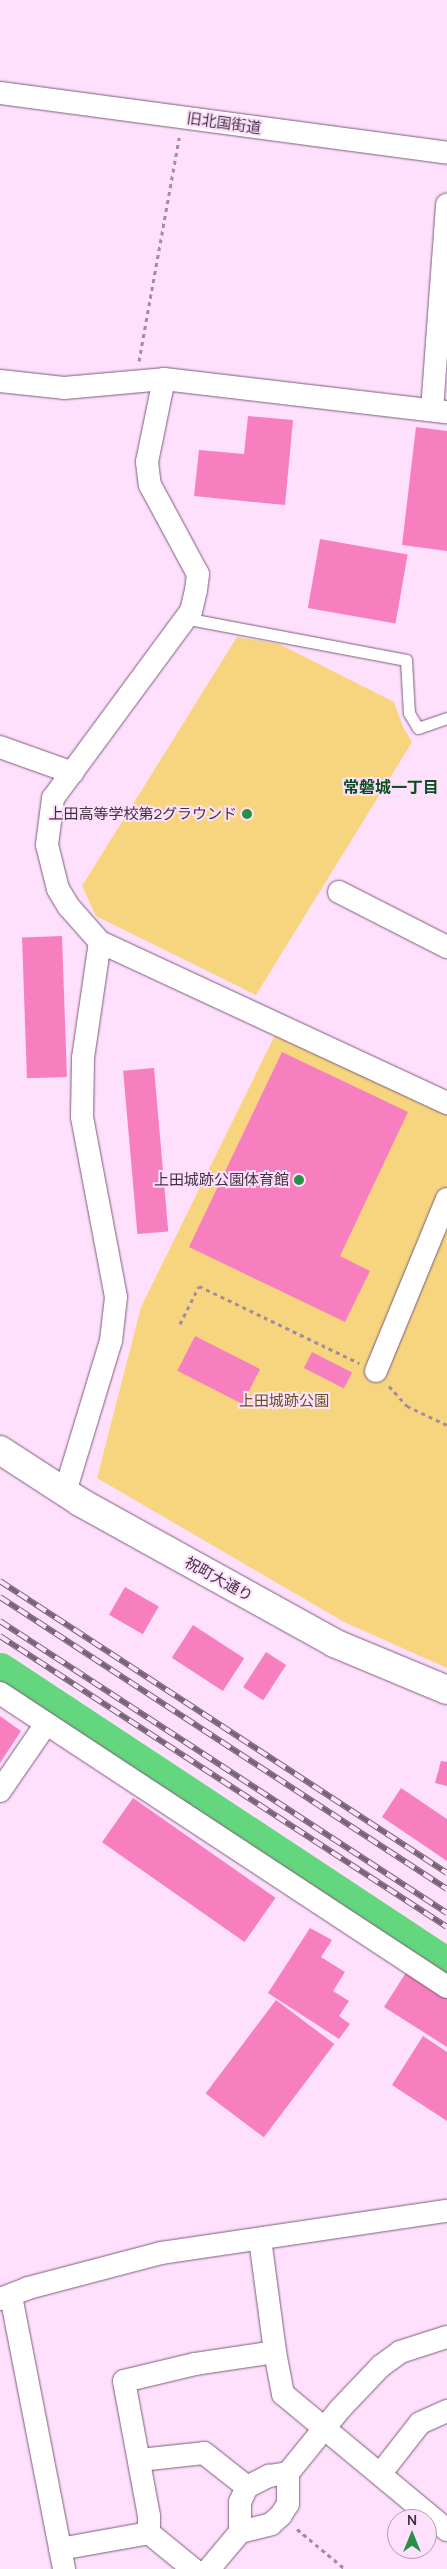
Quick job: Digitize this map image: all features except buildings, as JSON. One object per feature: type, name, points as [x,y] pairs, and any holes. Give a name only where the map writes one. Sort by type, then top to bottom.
[{"type":"street","name":"旧北国街道","points":[[0,93],[447,153]]},
{"type":"street","points":[[0,380],[64,388],[136,379],[164,379],[439,411],[447,205]]},
{"type":"street","points":[[164,379],[147,462],[150,485],[198,574],[191,611],[184,618],[73,774],[53,798],[47,845],[58,889],[69,907],[100,942],[447,1103]]},
{"type":"street","points":[[0,747],[73,774]]},
{"type":"street","points":[[338,892],[447,947]]},
{"type":"street","points":[[64,1492],[110,1341],[116,1297],[82,1117],[83,1058],[100,942]]},
{"type":"street","points":[[376,1371],[447,1199]]},
{"type":"street","name":"祝町大通り","points":[[0,1450],[64,1492],[334,1644],[447,1690]]},
{"type":"street","points":[[0,1693],[447,1987]]},
{"type":"street","points":[[0,1791],[46,1724]]},
{"type":"street","points":[[149,2532],[62,2559],[5,2298],[28,2288],[161,2254],[447,2211]]},
{"type":"street","points":[[260,2239],[275,2352],[284,2394],[380,2473],[412,2509]]},
{"type":"street","points":[[209,2569],[240,2532],[271,2524],[281,2515],[288,2504],[288,2473],[360,2386],[393,2357],[426,2341],[447,2337]]},
{"type":"street","points":[[193,2569],[149,2532],[149,2516],[140,2460],[124,2382],[195,2364],[275,2352]]},
{"type":"street","points":[[380,2473],[420,2423],[447,2411]]},
{"type":"street","points":[[140,2460],[204,2453],[247,2487]]},
{"type":"street","points":[[240,2532],[240,2502],[247,2487],[269,2476],[288,2473]]},
{"type":"lane","points":[[184,618],[406,660],[409,713],[418,728],[447,718]]},
{"type":"path","points":[[136,379],[182,117]]},
{"type":"path","points":[[180,1324],[199,1286],[376,1371],[407,1406],[447,1425]]},
{"type":"path","points":[[281,2515],[345,2569]]},
{"type":"green space","name":"上田高等学校第2グラウンド","points":[[237,637],[279,644],[394,702],[403,727],[412,742],[256,995],[96,916],[82,886]]},
{"type":"green space","name":"上田城跡公園","points":[[278,1029],[447,1110],[447,1668],[344,1622],[97,1478],[141,1307]]},
{"type":"waterway","points":[[0,1670],[447,1965]]},
{"type":"railway","points":[[0,1581],[447,1873]]},
{"type":"railway","points":[[0,1597],[447,1889]]},
{"type":"railway","points":[[0,1621],[447,1913]]},
{"type":"railway","points":[[0,1636],[447,1927]]},
{"type":"place","name":"上田高等学校第2グラウンド","points":[[247,814]]},
{"type":"place","name":"上田城跡公園体育館","points":[[299,1180]]},
{"type":"district","name":"常磐城一丁目","points":[[391,787]]}]
